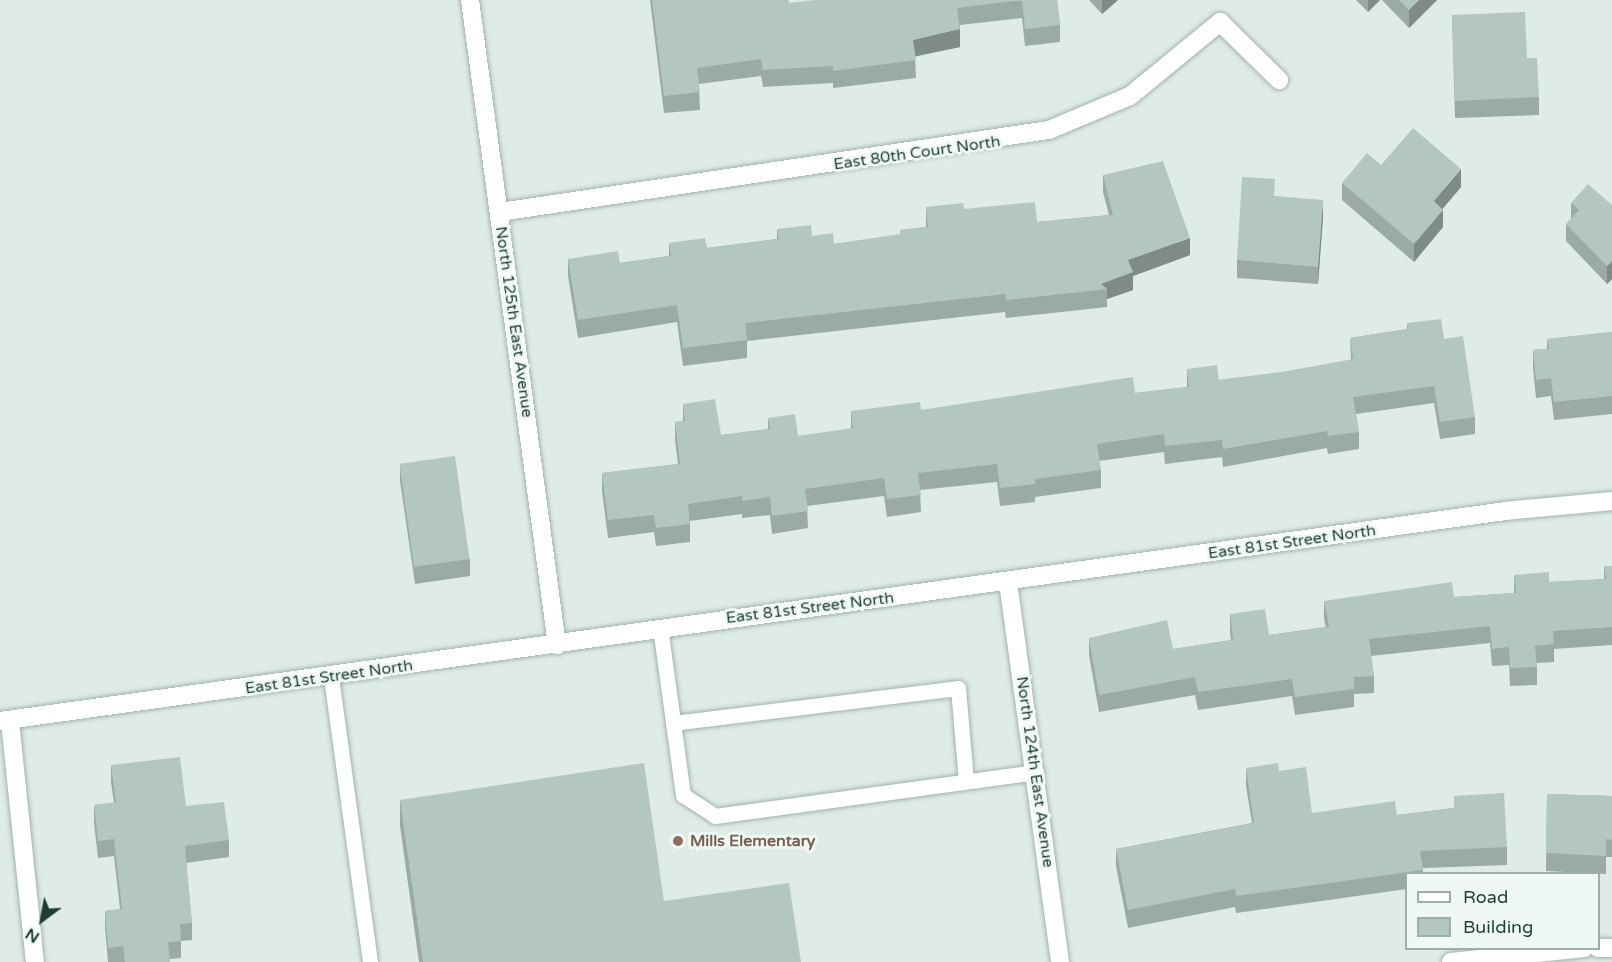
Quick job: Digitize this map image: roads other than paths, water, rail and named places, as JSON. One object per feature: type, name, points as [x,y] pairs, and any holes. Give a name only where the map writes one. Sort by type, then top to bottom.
[{"type":"street","name":"North 125th East Avenue","points":[[470,0],[557,645]]},
{"type":"street","name":"East 80th Court North","points":[[500,212],[1048,130],[1130,96],[1220,22],[1279,80]]},
{"type":"street","name":"East 81st Street North","points":[[5,721],[557,645],[660,627],[1008,582],[1505,511],[1612,501]]},
{"type":"street","name":"North 124th East Avenue","points":[[1008,582],[1036,772],[1060,962]]},
{"type":"street","points":[[5,721],[35,962]]},
{"type":"street","points":[[1450,962],[1565,950]]},
{"type":"lane","points":[[660,627],[683,795],[715,816],[1036,772]]},
{"type":"lane","points":[[331,677],[370,962]]},
{"type":"lane","points":[[674,723],[958,688],[966,781]]},
{"type":"place","name":"Mills Elementary","points":[[678,841]]}]
